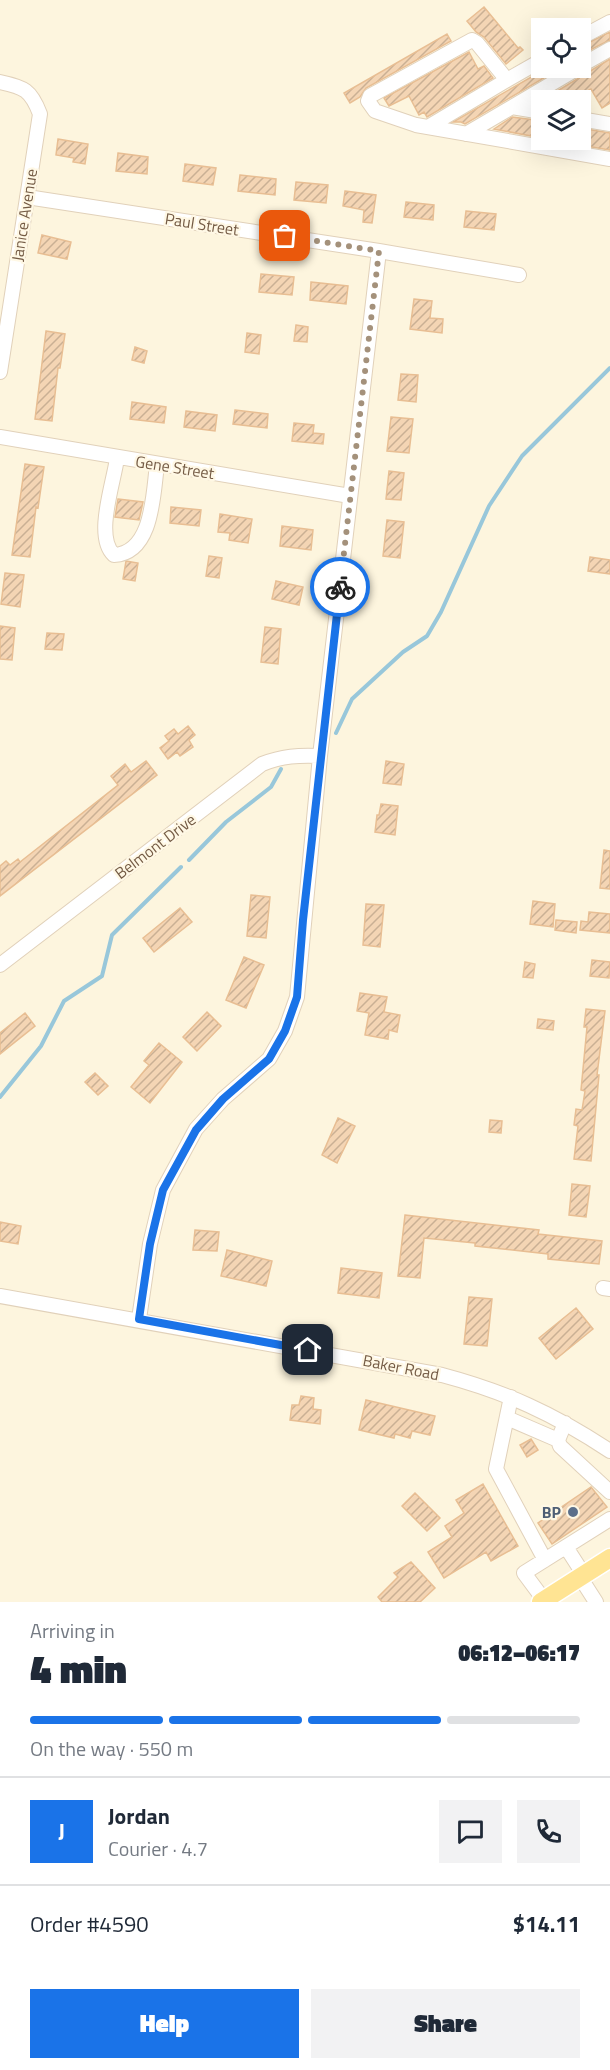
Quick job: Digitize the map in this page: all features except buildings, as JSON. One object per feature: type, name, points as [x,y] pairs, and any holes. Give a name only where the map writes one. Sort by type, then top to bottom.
[{"type":"main road","points":[[542,1601],[610,1558]]},
{"type":"street","points":[[591,32],[610,22]]},
{"type":"street","points":[[507,80],[472,40],[370,96],[368,101],[375,111],[428,127],[610,159]]},
{"type":"street","points":[[591,60],[610,48]]},
{"type":"street","points":[[428,127],[531,66]]},
{"type":"street","points":[[466,134],[561,78]]},
{"type":"street","name":"Janice Avenue","points":[[0,82],[23,87],[34,99],[40,114],[0,372]]},
{"type":"street","points":[[512,107],[531,110]]},
{"type":"street","points":[[591,121],[610,124]]},
{"type":"street","name":"Paul Street","points":[[27,197],[519,275]]},
{"type":"street","points":[[139,1319],[150,1244],[163,1190],[196,1130],[223,1099],[269,1059],[285,1031],[297,997],[320,756],[379,251]]},
{"type":"street","name":"Gene Street","points":[[0,437],[350,496]]},
{"type":"street","points":[[117,458],[107,505],[106,527],[106,542],[114,555],[123,555],[141,540],[146,526],[157,465]]},
{"type":"street","name":"Belmont Drive","points":[[0,964],[262,765],[277,758],[292,755],[320,756]]},
{"type":"street","name":"Baker Road","points":[[0,1296],[139,1319],[442,1375],[477,1384],[511,1397],[565,1423],[610,1451]]},
{"type":"street","points":[[511,1397],[496,1469],[545,1560]]},
{"type":"street","points":[[507,1418],[558,1440]]},
{"type":"street","points":[[565,1423],[558,1440],[560,1446],[610,1492]]},
{"type":"street","points":[[598,1481],[610,1471]]},
{"type":"street","points":[[542,1601],[524,1573],[610,1519]]},
{"type":"street","points":[[566,1547],[596,1602]]},
{"type":"waterway","points":[[336,733],[352,699],[403,652],[427,636],[441,612],[489,506],[522,456],[610,368]]},
{"type":"waterway","points":[[189,860],[226,822],[271,787],[281,769]]},
{"type":"waterway","points":[[0,1097],[41,1046],[64,1001],[102,976],[112,935],[181,867]]},
{"type":"way so far","points":[[285,236],[379,251],[340,587]]},
{"type":"place","name":"BP","points":[[573,1512]]},
{"type":"route","points":[[308,1350],[139,1319],[150,1244],[163,1190],[196,1130],[223,1099],[269,1059],[285,1031],[297,997],[320,756],[340,587]]}]
